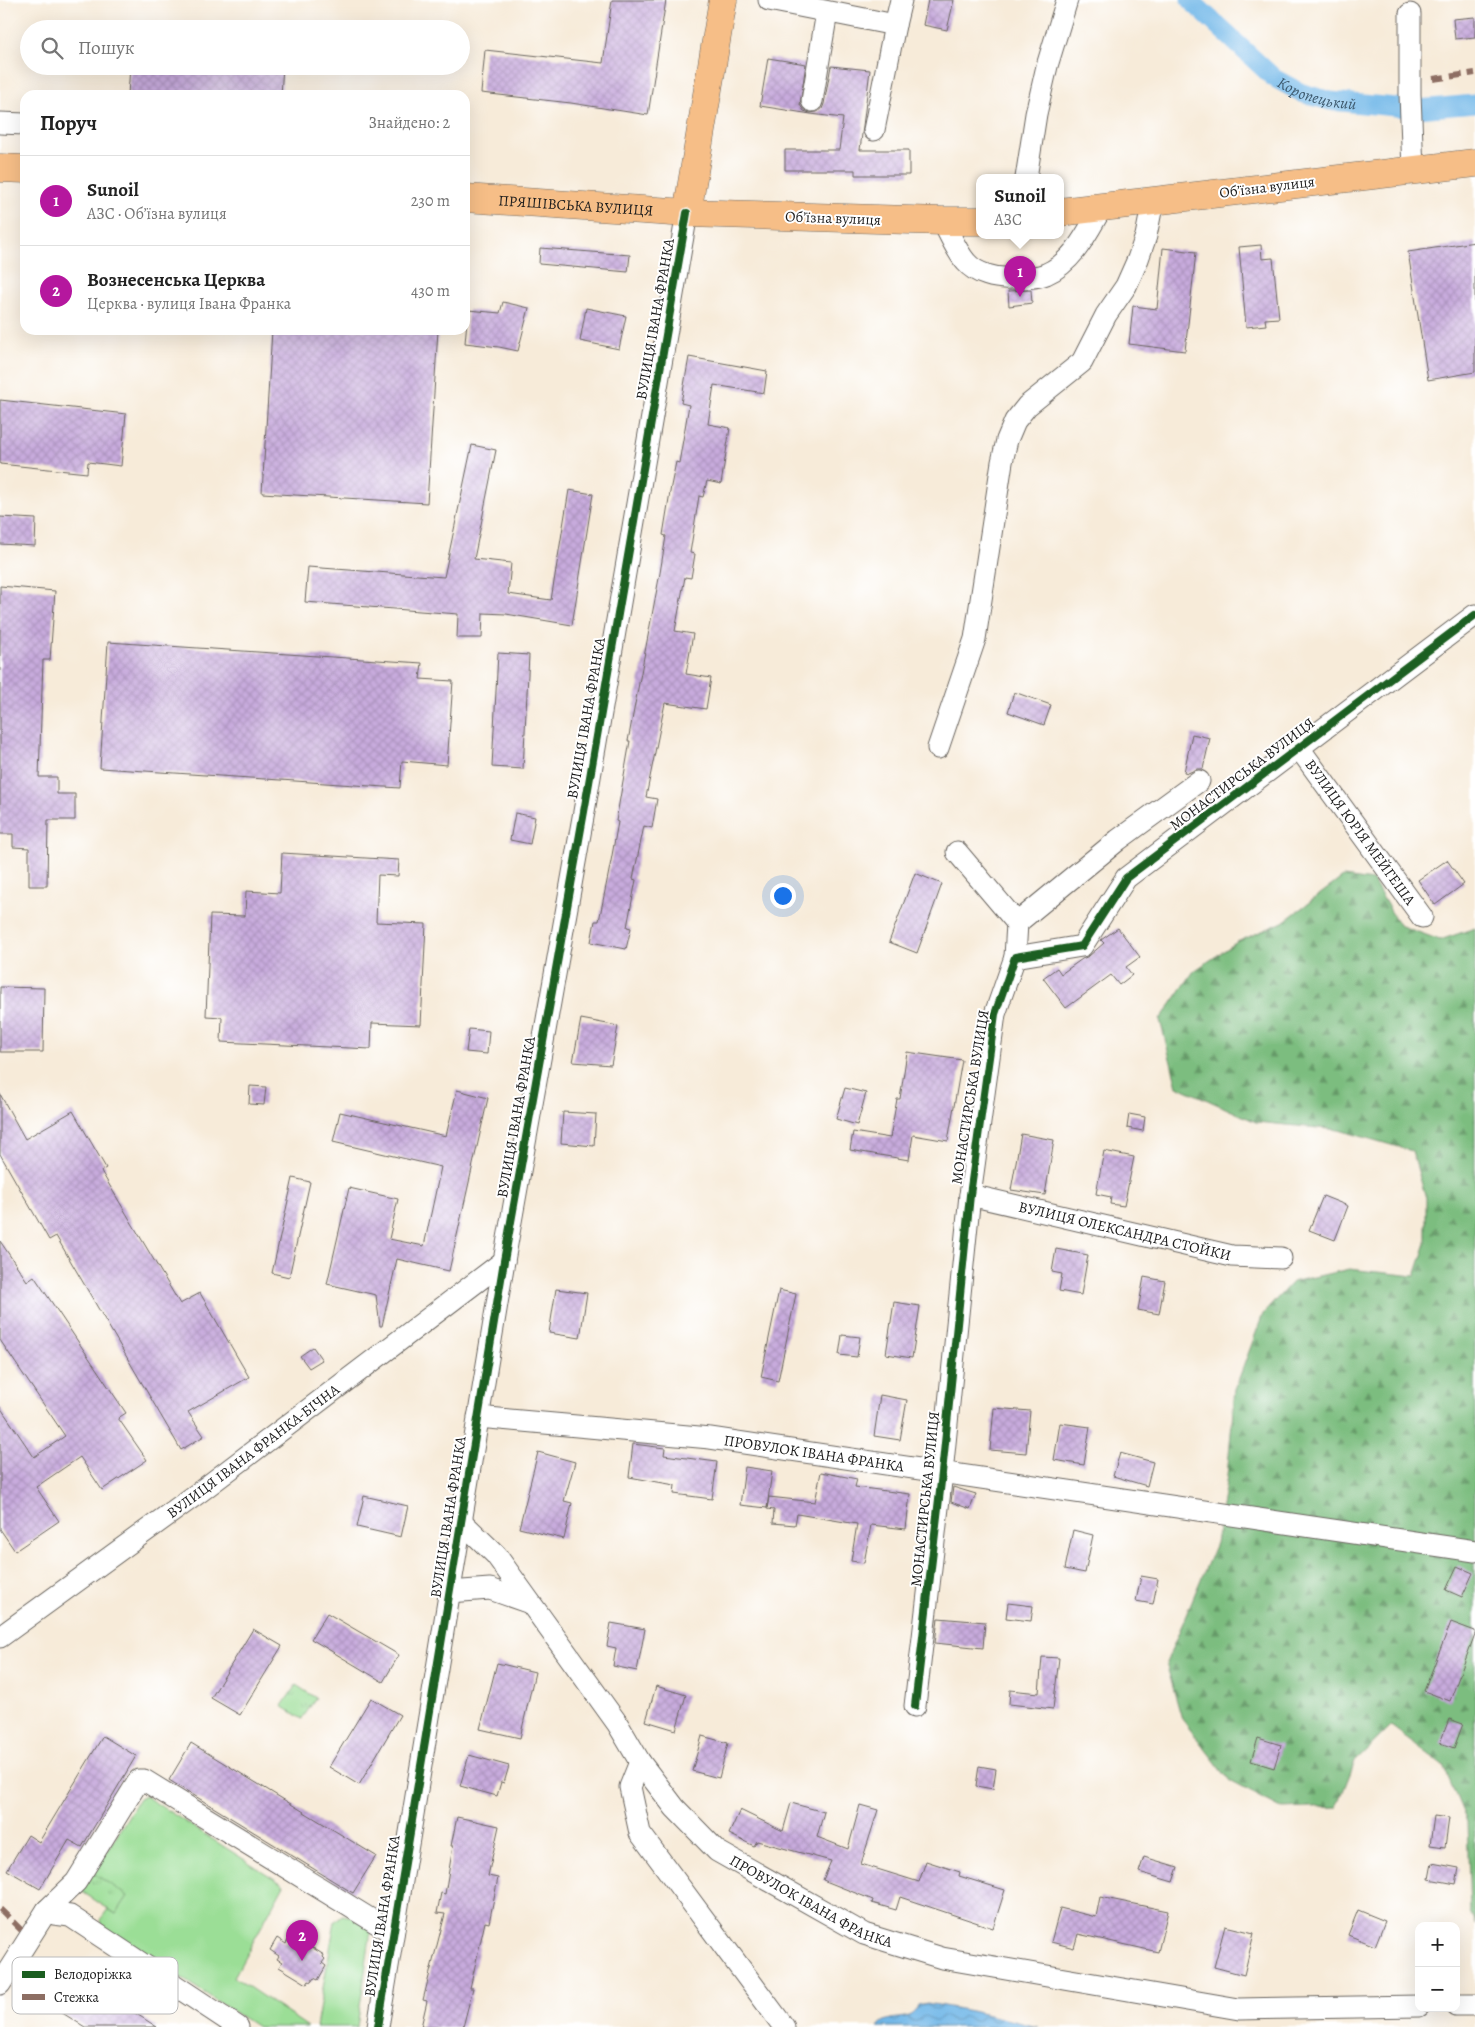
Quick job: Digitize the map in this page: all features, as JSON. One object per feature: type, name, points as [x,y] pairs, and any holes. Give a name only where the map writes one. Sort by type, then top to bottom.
[{"type":"main road","name":"ВУЛИЦЯ ІВАНА ФРАНКА","points":[[687,213],[723,0]]},
{"type":"main road","name":"Обʼїзна вулиця","points":[[1064,212],[1475,163]]},
{"type":"main road","points":[[0,168],[20,169]]},
{"type":"main road","name":"ПРЯШІВСЬКА ВУЛИЦЯ","points":[[470,198],[687,213]]},
{"type":"main road","name":"Обʼїзна вулиця","points":[[687,213],[976,221]]},
{"type":"street","points":[[769,0],[895,25]]},
{"type":"street","points":[[874,130],[895,25],[902,0]]},
{"type":"street","points":[[1027,174],[1036,114],[1047,66],[1067,0]]},
{"type":"street","points":[[812,101],[827,12]]},
{"type":"street","points":[[1410,14],[1410,116],[1413,170]]},
{"type":"street","points":[[0,123],[20,124]]},
{"type":"street","points":[[938,748],[975,639],[1007,440],[1015,421],[1027,406],[1082,362],[1106,315],[1126,286],[1138,259],[1146,236],[1153,201]]},
{"type":"street","points":[[942,221],[966,262],[983,273],[1000,279],[1032,277],[1046,274],[1071,255],[1082,241],[1102,207]]},
{"type":"street","name":"ВУЛИЦЯ ІВАНА ФРАНКА","points":[[378,2027],[504,1261],[584,815],[687,213]]},
{"type":"street","name":"МОНАСТИРСЬКА ВУЛИЦЯ","points":[[915,1706],[942,1472],[970,1195],[994,1014],[1015,957],[1082,946],[1126,878],[1475,615]]},
{"type":"street","name":"ВУЛИЦЯ ЮРІЯ МЕЙГЕША","points":[[1299,748],[1422,917]]},
{"type":"street","points":[[1017,923],[1118,840],[1199,781]]},
{"type":"street","points":[[957,852],[1017,923],[1015,957]]},
{"type":"street","name":"ВУЛИЦЯ ОЛЕКСАНДРА СТОЙКИ","points":[[970,1195],[1232,1256],[1281,1258]]},
{"type":"street","name":"ВУЛИЦЯ ІВАНА ФРАНКА-БІЧНА","points":[[0,1636],[201,1492],[504,1261]]},
{"type":"street","name":"ПРОВУЛОК ІВАНА ФРАНКА","points":[[478,1417],[710,1438],[1475,1551]]},
{"type":"street","name":"ПРОВУЛОК ІВАНА ФРАНКА","points":[[461,1521],[496,1555],[617,1723],[640,1762],[675,1808],[717,1851],[864,1934],[942,1958],[1238,2009],[1415,2006]]},
{"type":"street","points":[[449,1592],[490,1589],[530,1603]]},
{"type":"street","points":[[640,1762],[630,1787],[640,1834],[784,2027]]},
{"type":"street","points":[[17,1957],[47,1910],[76,1882],[139,1780],[144,1780],[393,1933]]},
{"type":"street","points":[[47,1910],[54,1914],[70,1916],[132,1957]]},
{"type":"street","points":[[0,1984],[12,1965]]},
{"type":"street","points":[[178,1987],[238,2027]]},
{"type":"street","points":[[1460,2006],[1475,2005]]},
{"type":"green space","points":[[1343,877],[1373,881],[1399,925],[1440,940],[1475,928],[1475,1925],[1470,1912],[1467,1822],[1443,1765],[1391,1726],[1355,1761],[1337,1807],[1283,1809],[1230,1781],[1182,1719],[1166,1663],[1216,1543],[1227,1476],[1235,1389],[1263,1314],[1292,1282],[1349,1269],[1415,1276],[1426,1243],[1426,1198],[1412,1151],[1339,1130],[1256,1122],[1177,1086],[1160,1020],[1194,971],[1237,942],[1283,922]]},
{"type":"green space","points":[[296,1685],[316,1698],[302,1719],[282,1706]]},
{"type":"green space","points":[[145,1796],[284,1885],[234,1977],[308,2027],[257,2027],[178,1976],[178,1957],[149,1957],[101,1926],[100,1920],[108,1909],[116,1914],[93,1873],[139,1799]]},
{"type":"green space","points":[[93,1873],[128,1896],[116,1914],[81,1891]]},
{"type":"green space","points":[[342,1915],[350,1916],[371,1930],[357,2027],[316,2027],[335,1921]]},
{"type":"water","points":[[927,2003],[1038,2027],[878,2027],[888,2020],[910,2015],[918,2005]]},
{"type":"building","points":[[612,0],[666,0],[648,115],[571,103],[481,93],[485,50],[603,63]]},
{"type":"building","points":[[928,0],[954,0],[947,30],[923,25]]},
{"type":"building","points":[[1475,17],[1475,37],[1455,39],[1453,19]]},
{"type":"building","points":[[768,58],[806,64],[800,105],[804,111],[810,113],[822,109],[831,66],[870,70],[860,150],[909,150],[909,175],[855,175],[855,170],[785,170],[785,150],[839,150],[843,118],[760,106]]},
{"type":"building","points":[[129,75],[282,75],[281,90],[128,90]]},
{"type":"building","points":[[1475,242],[1475,372],[1428,380],[1408,252]]},
{"type":"building","points":[[1261,245],[1262,259],[1273,258],[1279,318],[1265,319],[1266,325],[1246,327],[1239,247]]},
{"type":"building","points":[[540,248],[630,255],[628,272],[539,264]]},
{"type":"building","points":[[1163,248],[1196,252],[1185,351],[1129,344],[1133,306],[1157,309]]},
{"type":"building","points":[[1031,290],[1032,303],[1009,306],[1008,291]]},
{"type":"building","points":[[503,302],[529,308],[518,351],[465,343],[466,335],[470,335],[470,310],[500,313]]},
{"type":"building","points":[[586,308],[626,316],[619,349],[580,341]]},
{"type":"building","points":[[272,335],[438,335],[427,503],[262,493]]},
{"type":"building","points":[[689,357],[767,371],[764,393],[714,385],[708,424],[730,428],[721,484],[707,481],[703,497],[699,496],[690,553],[695,554],[691,578],[685,577],[675,631],[693,634],[686,674],[711,678],[706,709],[665,703],[646,797],[657,799],[652,828],[644,826],[633,879],[636,880],[627,927],[631,928],[626,949],[591,942],[595,921],[599,921],[611,861],[630,741],[628,741],[666,536],[663,535],[671,486],[676,462],[679,463],[689,405],[681,403]]},
{"type":"building","points":[[0,400],[126,414],[121,466],[88,462],[87,473],[0,464]]},
{"type":"building","points":[[472,445],[496,450],[474,559],[511,563],[508,594],[551,600],[569,490],[593,494],[572,625],[506,614],[483,613],[482,638],[457,638],[458,614],[305,602],[308,567],[444,577]]},
{"type":"building","points":[[0,517],[36,519],[35,546],[0,544]]},
{"type":"building","points":[[0,586],[55,591],[50,660],[43,660],[39,777],[57,777],[57,794],[75,794],[75,820],[48,820],[47,886],[29,886],[29,848],[13,847],[13,834],[0,834]]},
{"type":"building","points":[[108,642],[422,663],[420,679],[453,681],[447,765],[402,761],[400,788],[100,768]]},
{"type":"building","points":[[498,653],[529,655],[523,769],[492,767]]},
{"type":"building","points":[[1014,692],[1051,705],[1044,725],[1008,712]]},
{"type":"building","points":[[1192,734],[1210,738],[1203,769],[1197,769],[1188,773],[1184,772]]},
{"type":"building","points":[[515,813],[535,817],[530,844],[510,840]]},
{"type":"building","points":[[282,853],[399,860],[398,876],[378,875],[376,922],[426,924],[421,1025],[372,1023],[371,1049],[221,1042],[222,1017],[206,1016],[210,915],[245,916],[246,891],[280,893]]},
{"type":"building","points":[[1447,860],[1464,884],[1435,905],[1418,880]]},
{"type":"building","points":[[915,873],[942,884],[917,953],[889,942]]},
{"type":"building","points":[[1118,928],[1140,957],[1126,967],[1132,975],[1119,985],[1111,975],[1066,1008],[1043,978],[1057,968],[1061,974],[1089,956],[1104,943],[1101,940]]},
{"type":"building","points":[[0,987],[44,988],[43,1052],[0,1052]]},
{"type":"building","points":[[581,1019],[618,1026],[611,1065],[573,1062]]},
{"type":"building","points":[[469,1029],[489,1031],[487,1054],[466,1052]]},
{"type":"building","points":[[907,1052],[962,1060],[948,1141],[913,1135],[909,1160],[850,1150],[853,1132],[890,1138],[897,1099],[900,1099]]},
{"type":"building","points":[[250,1086],[266,1087],[264,1105],[249,1104]]},
{"type":"building","points":[[845,1088],[866,1093],[857,1125],[836,1119]]},
{"type":"building","points":[[457,1090],[488,1098],[449,1271],[397,1259],[382,1326],[380,1326],[376,1295],[327,1284],[349,1188],[398,1199],[389,1239],[424,1246],[441,1167],[333,1142],[340,1112],[446,1136]]},
{"type":"building","points":[[0,1094],[25,1139],[73,1111],[106,1168],[101,1171],[180,1304],[200,1293],[249,1377],[188,1412],[204,1436],[181,1450],[56,1236],[49,1240],[0,1154]]},
{"type":"building","points":[[563,1112],[596,1114],[594,1146],[561,1143]]},
{"type":"building","points":[[1129,1114],[1145,1117],[1143,1131],[1127,1128]]},
{"type":"building","points":[[1021,1134],[1054,1140],[1045,1195],[1011,1190]]},
{"type":"building","points":[[1104,1151],[1134,1157],[1124,1206],[1110,1204],[1111,1197],[1096,1194]]},
{"type":"building","points":[[293,1178],[310,1182],[289,1277],[272,1273]]},
{"type":"building","points":[[1323,1196],[1348,1206],[1335,1240],[1309,1230]]},
{"type":"building","points":[[0,1241],[27,1281],[34,1276],[126,1413],[118,1418],[147,1460],[102,1490],[80,1457],[36,1487],[59,1521],[15,1551],[0,1529],[0,1407],[34,1457],[65,1436],[0,1340]]},
{"type":"building","points":[[1056,1249],[1088,1255],[1081,1295],[1059,1291],[1062,1274],[1052,1272]]},
{"type":"building","points":[[1144,1277],[1165,1281],[1159,1314],[1138,1310]]},
{"type":"building","points":[[556,1289],[587,1293],[580,1338],[549,1333]]},
{"type":"building","points":[[779,1290],[796,1294],[778,1381],[761,1377]]},
{"type":"building","points":[[894,1302],[920,1306],[912,1358],[886,1354]]},
{"type":"building","points":[[842,1335],[860,1337],[857,1357],[839,1355]]},
{"type":"building","points":[[313,1347],[322,1360],[309,1368],[300,1356]]},
{"type":"building","points":[[880,1395],[907,1400],[900,1440],[874,1436]]},
{"type":"building","points":[[994,1408],[1030,1411],[1026,1453],[990,1450]]},
{"type":"building","points":[[1060,1423],[1090,1427],[1084,1465],[1054,1460]]},
{"type":"building","points":[[633,1444],[665,1448],[664,1455],[717,1462],[712,1499],[674,1494],[675,1485],[629,1477]]},
{"type":"building","points":[[538,1452],[575,1462],[564,1501],[572,1503],[564,1539],[519,1528]]},
{"type":"building","points":[[1120,1453],[1153,1462],[1147,1486],[1113,1476]]},
{"type":"building","points":[[745,1467],[772,1471],[767,1508],[740,1505]]},
{"type":"building","points":[[821,1472],[857,1479],[855,1487],[910,1494],[906,1529],[871,1525],[864,1563],[851,1561],[857,1524],[797,1514],[795,1525],[773,1523],[774,1510],[767,1509],[769,1497],[815,1502]]},
{"type":"building","points":[[953,1487],[976,1494],[970,1509],[951,1502]]},
{"type":"building","points":[[364,1496],[408,1506],[401,1537],[357,1527]]},
{"type":"building","points":[[1073,1530],[1093,1535],[1085,1573],[1065,1569]]},
{"type":"building","points":[[1457,1566],[1473,1573],[1462,1597],[1446,1590]]},
{"type":"building","points":[[1141,1576],[1158,1579],[1153,1604],[1136,1601]]},
{"type":"building","points":[[1008,1603],[1033,1606],[1031,1621],[1006,1618]]},
{"type":"building","points":[[327,1613],[399,1655],[383,1682],[311,1639]]},
{"type":"building","points":[[938,1618],[985,1622],[983,1648],[935,1643]]},
{"type":"building","points":[[1451,1622],[1475,1631],[1475,1634],[1450,1701],[1424,1691]]},
{"type":"building","points":[[611,1623],[645,1629],[637,1671],[613,1666],[616,1648],[607,1646]]},
{"type":"building","points":[[253,1629],[282,1646],[240,1715],[211,1698]]},
{"type":"building","points":[[1042,1657],[1059,1658],[1053,1709],[1009,1704],[1010,1690],[1039,1693]]},
{"type":"building","points":[[497,1663],[535,1672],[520,1738],[480,1729]]},
{"type":"building","points":[[656,1686],[686,1695],[676,1730],[646,1721]]},
{"type":"building","points":[[371,1698],[400,1715],[359,1785],[329,1767]]},
{"type":"building","points":[[1449,1719],[1463,1724],[1454,1748],[1440,1743]]},
{"type":"building","points":[[103,1736],[136,1756],[82,1847],[69,1840],[40,1889],[7,1870],[28,1835],[39,1842]]},
{"type":"building","points":[[702,1736],[728,1743],[719,1778],[692,1771]]},
{"type":"building","points":[[1258,1738],[1281,1745],[1274,1768],[1251,1761]]},
{"type":"building","points":[[191,1743],[376,1856],[353,1893],[169,1780]]},
{"type":"building","points":[[469,1755],[509,1766],[504,1783],[501,1782],[497,1796],[460,1786]]},
{"type":"building","points":[[979,1766],[996,1769],[993,1789],[976,1786]]},
{"type":"building","points":[[791,1803],[824,1812],[817,1837],[848,1849],[860,1805],[878,1810],[861,1864],[919,1882],[926,1861],[960,1872],[959,1876],[1005,1890],[993,1928],[900,1897],[896,1910],[872,1903],[873,1900],[823,1880],[831,1861],[757,1841],[754,1846],[729,1834],[740,1810],[783,1831]]},
{"type":"building","points":[[1434,1816],[1449,1818],[1445,1847],[1430,1845]]},
{"type":"building","points":[[457,1817],[499,1826],[488,1876],[498,1878],[489,1923],[485,1922],[470,1988],[473,1988],[463,2027],[421,2027],[427,2001],[423,2000],[445,1914],[437,1913],[441,1893],[445,1894]]},
{"type":"building","points":[[1144,1857],[1178,1867],[1173,1882],[1139,1872]]},
{"type":"building","points":[[1432,1863],[1459,1868],[1456,1884],[1429,1879]]},
{"type":"building","points":[[1100,1897],[1168,1911],[1158,1952],[1078,1934],[1074,1948],[1051,1942],[1060,1908],[1096,1917]]},
{"type":"building","points":[[1358,1910],[1385,1921],[1375,1946],[1348,1935]]},
{"type":"building","points":[[1225,1926],[1254,1933],[1244,1975],[1214,1967]]},
{"type":"building","points":[[277,1938],[286,1944],[288,1940],[294,1943],[297,1938],[324,1955],[325,1959],[322,1963],[326,1966],[318,1980],[314,1978],[307,1984],[279,1967],[282,1962],[277,1959],[279,1956],[270,1950]]},
{"type":"building","points":[[64,2014],[137,2014],[157,2027],[85,2027]]},
{"type":"waterway","name":"Коропецький","points":[[1190,0],[1274,78],[1302,93],[1330,101],[1418,109],[1475,104]]},
{"type":"marked path","points":[[1433,79],[1475,73]]},
{"type":"marked path","points":[[0,1909],[22,1931]]},
{"type":"cycle path","points":[[378,2027],[504,1261],[585,806],[687,213]]},
{"type":"cycle path","points":[[915,1706],[942,1473],[970,1195],[995,1014],[1015,957],[1082,946],[1126,878],[1475,615]]},
{"type":"place","name":"Sunoil","points":[[1020,297]]},
{"type":"place","name":"Вознесенська Церква","points":[[302,1961]]}]
